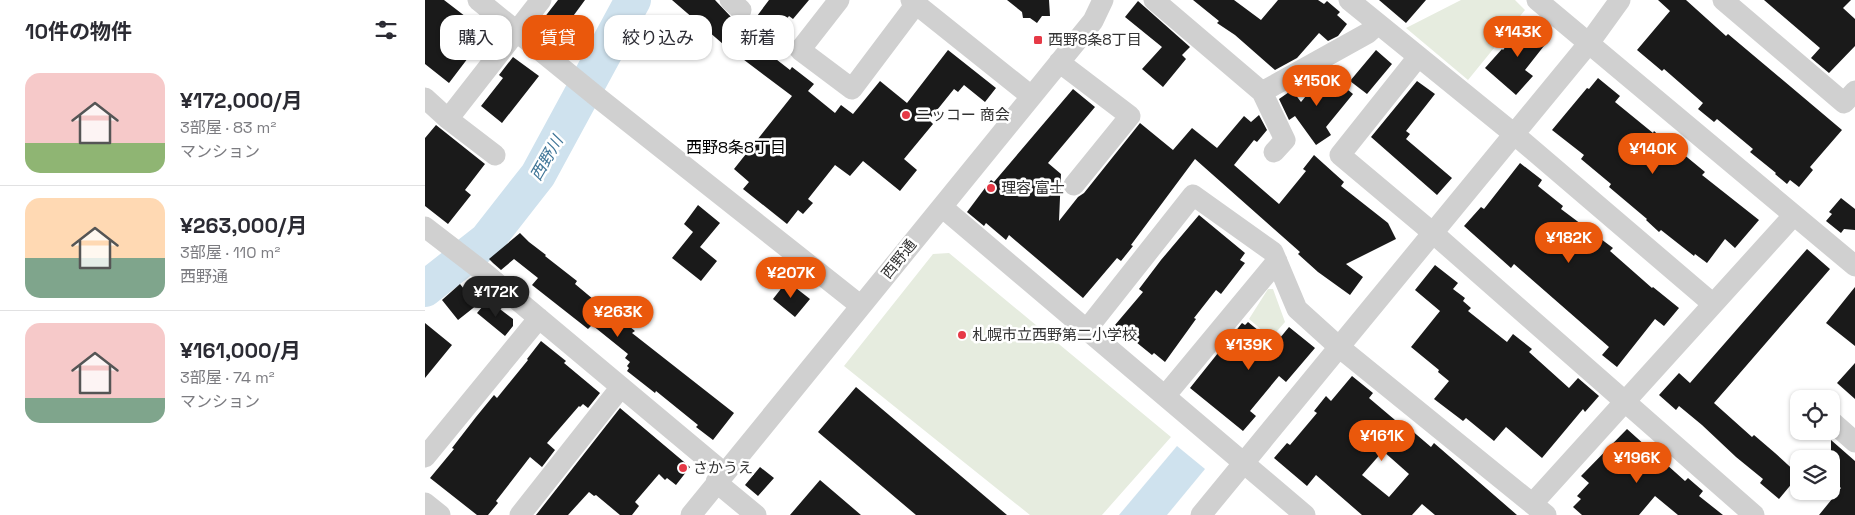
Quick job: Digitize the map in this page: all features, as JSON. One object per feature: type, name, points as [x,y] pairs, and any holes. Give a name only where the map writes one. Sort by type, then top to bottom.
[{"type":"street","points":[[478,0],[861,306]]},
{"type":"street","points":[[448,119],[541,0]]},
{"type":"street","points":[[839,0],[800,50],[852,89],[914,2],[1031,96]]},
{"type":"street","name":"西野通","points":[[691,515],[720,477],[1093,22],[1103,0]]},
{"type":"street","points":[[1154,0],[1262,92],[1285,140],[1274,152]]},
{"type":"street","points":[[1349,0],[1514,134],[1713,304]]},
{"type":"street","points":[[1537,0],[1855,266]]},
{"type":"street","points":[[1201,515],[1589,43],[1620,0]]},
{"type":"street","points":[[1723,0],[1844,103],[1855,91]]},
{"type":"street","points":[[1262,92],[1367,33],[1378,24]]},
{"type":"street","points":[[1418,57],[1340,155],[1433,233],[1754,515]]},
{"type":"street","points":[[1059,62],[1130,116],[1074,185]]},
{"type":"street","points":[[425,98],[448,119],[495,155]]},
{"type":"street","points":[[1087,329],[1193,194],[1273,252],[1297,309],[1339,347],[1540,509],[1624,402],[1794,215]]},
{"type":"street","points":[[942,207],[1305,515]]},
{"type":"street","points":[[425,227],[486,274],[621,387],[720,477],[755,515]]},
{"type":"street","points":[[1165,396],[1277,261]]},
{"type":"street","points":[[425,457],[539,318]]},
{"type":"street","points":[[520,515],[621,387]]},
{"type":"street","points":[[1840,429],[1855,442]]},
{"type":"street","points":[[425,503],[440,515]]},
{"type":"shaded area","points":[[1461,0],[1515,0],[1525,10],[1468,80],[1406,28]]},
{"type":"shaded area","name":"札幌市立西野第二小学校","points":[[949,253],[1171,437],[1102,515],[1030,515],[844,366],[933,254]]},
{"type":"shaded area","points":[[1268,289],[1273,289],[1285,322],[1271,338],[1249,319]]},
{"type":"water","points":[[1177,446],[1205,469],[1167,515],[1119,515]]},
{"type":"building","points":[[425,0],[444,0],[464,15],[440,15],[440,60],[466,60],[449,83],[425,64]]},
{"type":"building","points":[[558,0],[585,0],[574,15],[546,15]]},
{"type":"building","points":[[672,0],[715,0],[729,15],[722,15],[722,43],[712,35],[712,15],[689,15]]},
{"type":"building","points":[[769,0],[809,0],[794,18],[794,15],[758,15]]},
{"type":"building","points":[[1007,0],[1049,0],[1050,16],[1042,16],[1037,23],[1030,18],[1023,18],[1022,12]]},
{"type":"building","points":[[1193,0],[1234,0],[1261,20],[1278,0],[1318,0],[1324,4],[1327,1],[1340,12],[1337,15],[1347,24],[1338,36],[1328,41],[1319,33],[1297,58],[1275,70],[1235,35],[1217,23],[1219,21]]},
{"type":"building","points":[[1379,0],[1426,0],[1406,23]]},
{"type":"building","points":[[1658,0],[1686,0],[1726,36],[1728,34],[1842,130],[1810,167],[1813,170],[1799,187],[1790,180],[1787,184],[1750,152],[1753,149],[1717,119],[1714,122],[1698,109],[1703,103],[1664,69],[1662,71],[1637,50],[1670,11]]},
{"type":"building","points":[[1764,0],[1851,0],[1843,8],[1855,19],[1855,46],[1829,73],[1811,58],[1820,48]]},
{"type":"building","points":[[1138,1],[1190,47],[1182,55],[1186,59],[1163,87],[1142,69],[1162,47],[1125,17]]},
{"type":"building","points":[[1532,21],[1551,37],[1525,70],[1533,76],[1516,95],[1485,68],[1518,31],[1522,34]]},
{"type":"building","points":[[948,50],[996,88],[985,102],[964,85],[958,92],[954,89],[929,120],[933,124],[904,159],[917,170],[900,191],[863,161],[850,176],[835,165],[808,199],[813,203],[803,214],[798,210],[787,224],[743,189],[749,182],[734,169],[792,96],[744,60],[777,60],[790,70],[792,67],[814,84],[808,91],[835,113],[841,105],[853,114],[880,81],[907,103]]},
{"type":"building","points":[[1376,50],[1392,64],[1367,94],[1350,81]]},
{"type":"building","points":[[513,57],[539,76],[502,123],[481,106],[503,78],[499,75]]},
{"type":"building","points":[[1326,72],[1353,94],[1326,127],[1331,135],[1316,145],[1295,116],[1289,120],[1279,99],[1292,90],[1301,102]]},
{"type":"building","points":[[1598,78],[1620,96],[1615,102],[1653,133],[1654,131],[1680,155],[1682,153],[1705,172],[1702,175],[1759,220],[1735,248],[1725,239],[1707,263],[1695,254],[1694,256],[1661,230],[1659,232],[1647,219],[1609,187],[1611,184],[1581,159],[1584,155],[1552,130],[1587,88],[1589,89]]},
{"type":"building","points":[[1417,81],[1435,94],[1406,131],[1410,134],[1406,139],[1452,178],[1437,195],[1371,137]]},
{"type":"building","points":[[1073,89],[1095,107],[1048,163],[1061,174],[1059,221],[1140,123],[1173,150],[1192,128],[1217,148],[1244,116],[1251,122],[1259,115],[1267,130],[1257,142],[1254,140],[1234,165],[1279,204],[1306,171],[1303,169],[1314,155],[1344,182],[1341,186],[1388,223],[1396,239],[1346,264],[1363,277],[1350,295],[1318,272],[1298,254],[1300,252],[1195,159],[1121,261],[1117,258],[1083,298],[1009,235],[1006,240],[986,223],[984,226],[967,212],[991,180],[994,182]]},
{"type":"building","points":[[436,125],[485,164],[465,190],[471,195],[448,224],[425,206],[425,138]]},
{"type":"building","points":[[1520,163],[1542,180],[1538,186],[1563,206],[1561,209],[1613,248],[1610,251],[1652,288],[1679,308],[1664,326],[1655,319],[1617,367],[1602,355],[1609,347],[1514,264],[1511,268],[1464,226],[1481,207],[1484,209]]},
{"type":"building","points":[[1841,198],[1855,209],[1855,230],[1844,229],[1841,233],[1826,221],[1832,214],[1829,212]]},
{"type":"building","points":[[698,205],[720,223],[700,247],[717,261],[701,281],[672,258],[693,232],[684,224]]},
{"type":"building","points":[[1199,215],[1245,253],[1240,260],[1245,263],[1221,294],[1216,290],[1194,318],[1196,319],[1165,362],[1154,353],[1152,355],[1115,325],[1143,292],[1139,289],[1161,260]]},
{"type":"building","points":[[520,233],[577,281],[575,284],[635,331],[632,333],[734,413],[713,440],[696,427],[698,425],[656,391],[655,393],[627,371],[629,368],[627,366],[630,362],[625,358],[628,354],[592,325],[588,329],[532,285],[538,278],[514,259],[501,270],[489,259]]},
{"type":"building","points":[[1807,249],[1830,269],[1714,403],[1752,437],[1754,435],[1790,467],[1790,486],[1779,499],[1760,483],[1763,479],[1702,425],[1679,406],[1676,410],[1659,395],[1679,373],[1690,383]]},
{"type":"building","points":[[1435,265],[1458,283],[1453,289],[1465,298],[1463,301],[1471,308],[1468,311],[1507,342],[1513,334],[1532,349],[1529,352],[1569,388],[1578,378],[1599,396],[1585,412],[1583,409],[1542,458],[1506,427],[1494,441],[1466,418],[1463,421],[1434,399],[1449,381],[1438,372],[1439,370],[1411,347],[1440,311],[1415,290]]},
{"type":"building","points":[[787,281],[810,299],[795,317],[773,299]]},
{"type":"building","points":[[460,284],[477,305],[458,320],[442,300]]},
{"type":"building","points":[[1855,287],[1855,346],[1826,323]]},
{"type":"building","points":[[488,300],[513,319],[513,326],[505,336],[477,313]]},
{"type":"building","points":[[1248,322],[1275,344],[1289,327],[1315,348],[1286,382],[1279,376],[1250,411],[1256,416],[1243,431],[1190,388],[1242,323],[1245,325]]},
{"type":"building","points":[[425,323],[452,345],[425,378]]},
{"type":"building","points":[[541,341],[566,361],[564,363],[600,393],[588,408],[583,404],[579,406],[547,443],[555,450],[542,467],[530,457],[496,501],[498,503],[488,515],[477,515],[430,478],[454,449],[452,448],[476,417],[494,395],[497,398]]},
{"type":"building","points":[[1855,363],[1855,399],[1837,383]]},
{"type":"building","points":[[1352,376],[1373,393],[1369,398],[1408,431],[1410,429],[1431,447],[1434,443],[1517,515],[1435,515],[1422,504],[1412,515],[1362,515],[1316,475],[1307,486],[1274,458],[1287,443],[1290,445],[1317,413],[1314,411],[1326,396],[1331,401]],"holes":[[[1383,451],[1409,474],[1389,497],[1362,475]]]},
{"type":"building","points":[[856,387],[1007,515],[916,515],[818,432]]},
{"type":"building","points":[[620,408],[690,467],[676,485],[667,478],[665,480],[659,474],[635,502],[639,506],[632,515],[620,515],[596,495],[594,496],[589,492],[568,515],[536,515]]},
{"type":"building","points":[[1627,429],[1685,481],[1688,478],[1703,491],[1699,496],[1723,515],[1678,515],[1655,496],[1639,515],[1582,515],[1573,507],[1581,499],[1577,496],[1589,483],[1581,476]]},
{"type":"building","points":[[1831,440],[1855,461],[1855,515],[1819,515],[1831,500],[1840,500],[1840,450],[1831,450]]},
{"type":"building","points":[[760,467],[774,478],[758,496],[745,485]]},
{"type":"building","points":[[820,480],[861,515],[790,515]]},
{"type":"waterway","name":"西野川","points":[[425,289],[487,240],[538,175],[633,0]]},
{"type":"place","name":"西野8条8丁目","points":[[1038,40]]},
{"type":"place","name":"ニッコー 商会","points":[[906,115]]},
{"type":"place","name":"理容 富士","points":[[991,188]]},
{"type":"place","name":"札幌市立西野第二小学校","points":[[962,335]]},
{"type":"place","name":"さかうえ","points":[[683,468]]},
{"type":"district","name":"西野8条8丁目","points":[[736,147]]}]
